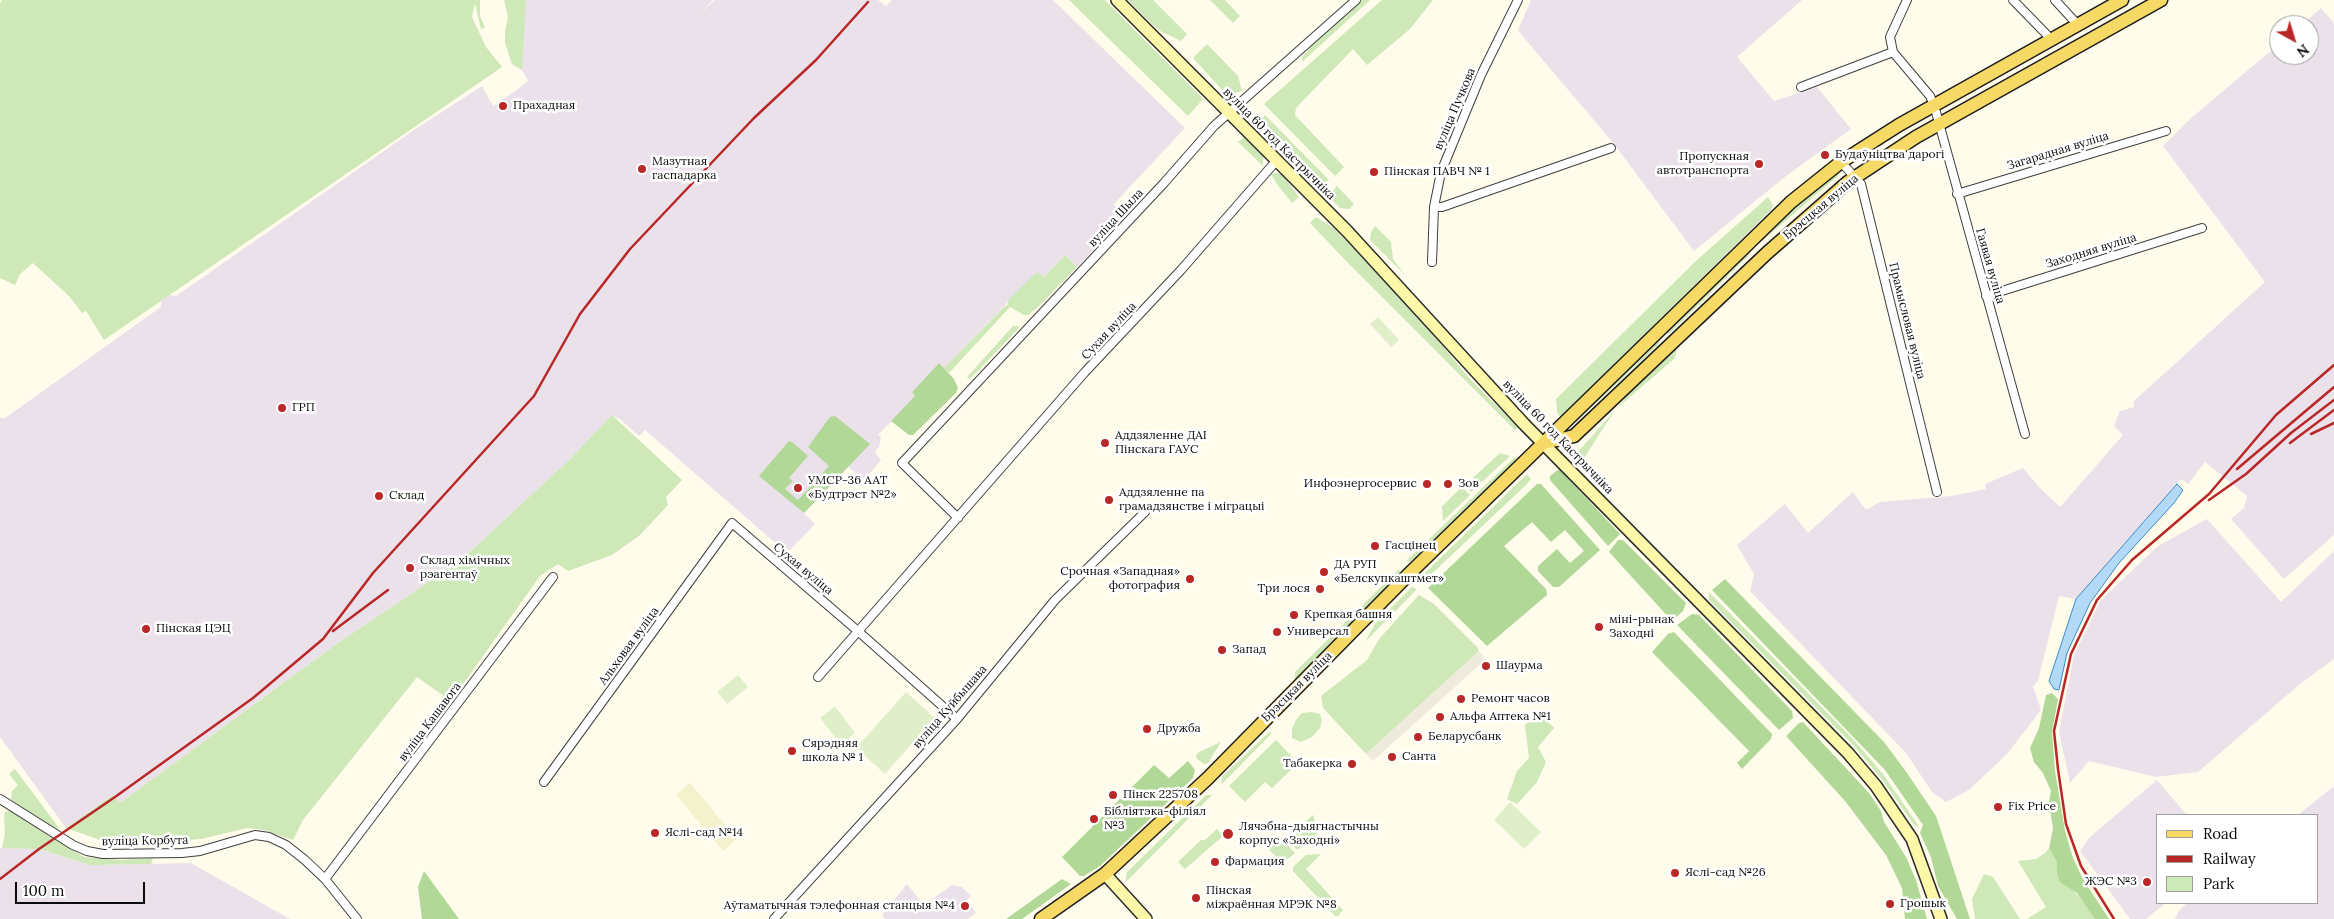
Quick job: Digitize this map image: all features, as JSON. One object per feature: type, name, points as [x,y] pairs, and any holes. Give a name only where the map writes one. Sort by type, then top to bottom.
[{"type":"main road","name":"Брэсцкая вуліца","points":[[1040,919],[1105,874],[1208,778],[1402,581],[1791,202],[1841,162],[1934,104],[2122,0]]},
{"type":"main road","name":"Брэсцкая вуліца","points":[[1544,443],[1574,436],[1767,253],[1854,177],[1940,124],[2161,0]]},
{"type":"street","name":"вуліца 60 год Кастрычніка","points":[[1117,0],[1347,231],[1544,443],[1848,753],[1876,786],[1912,839],[1941,919]]},
{"type":"street","name":"вуліца Шыла","points":[[958,518],[902,463],[1164,183],[1214,126],[1356,0]]},
{"type":"street","name":"вуліца Пучкова","points":[[1432,262],[1434,207],[1441,172],[1518,0]]},
{"type":"street","points":[[1801,87],[1893,52],[1890,37],[1907,0]]},
{"type":"street","points":[[2013,0],[2051,38]]},
{"type":"street","points":[[2055,0],[2077,24]]},
{"type":"street","name":"Гаявая вуліца","points":[[1893,52],[1930,96],[1934,104],[1957,194],[2025,434]]},
{"type":"street","name":"Загарадная вуліца","points":[[1957,194],[2166,130]]},
{"type":"street","points":[[1434,207],[1442,207],[1611,148]]},
{"type":"street","name":"Сухая вуліца","points":[[818,677],[860,632],[1085,372],[1181,270],[1277,160]]},
{"type":"street","name":"Прамысловая вуліца","points":[[1841,162],[1861,184],[1938,492]]},
{"type":"street","name":"Заходняя вуліца","points":[[1986,296],[2202,228]]},
{"type":"street","name":"вуліца Куйбышава","points":[[774,919],[957,719],[1055,600],[1145,512]]},
{"type":"street","name":"Сухая вуліца","points":[[732,524],[860,632],[957,719]]},
{"type":"street","name":"Альховая вуліца","points":[[544,782],[732,524]]},
{"type":"street","name":"вуліца Кашавога","points":[[325,879],[553,578]]},
{"type":"street","name":"вуліца Корбута","points":[[0,799],[52,833],[87,851],[103,854],[182,853],[200,851],[255,835],[269,837],[286,845],[325,879],[357,919]]},
{"type":"street","points":[[1105,874],[1146,919]]},
{"type":"shaded area","name":"Пінская ЦЭЦ","points":[[525,0],[713,0],[701,13],[715,0],[878,0],[886,6],[892,0],[1053,0],[1185,128],[1114,204],[1126,216],[1077,267],[1065,255],[1044,277],[1037,272],[944,368],[939,363],[912,392],[916,396],[878,435],[881,437],[879,447],[875,452],[881,460],[864,480],[848,467],[804,513],[815,524],[787,553],[645,430],[639,436],[621,420],[612,415],[569,460],[460,561],[335,645],[120,803],[113,795],[66,828],[0,737],[0,418],[5,418],[161,307],[161,301],[169,295],[176,296],[414,130],[482,86],[493,106],[528,81],[522,70]]},
{"type":"shaded area","points":[[1531,0],[1802,0],[1737,57],[1774,101],[1817,87],[1851,129],[1786,176],[1694,251],[1614,144],[1518,30]]},
{"type":"shaded area","points":[[2321,8],[2334,23],[2334,535],[2284,579],[2231,519],[2244,508],[2247,496],[2205,462],[2188,484],[2181,479],[2076,599],[2059,596],[2038,681],[2033,686],[2041,710],[2007,754],[1969,790],[1946,802],[1932,792],[1906,753],[1750,591],[1754,574],[1737,545],[1785,504],[1808,533],[1853,492],[1866,510],[1880,502],[1952,496],[1986,489],[1985,484],[2023,468],[2060,507],[2123,435],[2114,426],[2120,411],[2134,407],[2134,401],[2265,282],[2163,146],[2190,119],[2269,52],[2269,65],[2319,65],[2319,15],[2313,15]]},
{"type":"shaded area","points":[[2207,519],[2281,602],[2334,551],[2334,659],[2300,684],[2198,772],[2156,777],[2089,761],[2070,783],[2059,732],[2074,655],[2101,600],[2158,546]]},
{"type":"shaded area","points":[[1479,651],[1486,659],[1373,761],[1366,754]]},
{"type":"shaded area","points":[[2157,780],[2186,814],[2156,814],[2156,904],[2165,904],[2146,919],[2130,919],[2080,851],[2090,837]]},
{"type":"shaded area","points":[[690,783],[737,839],[723,851],[676,795]]},
{"type":"shaded area","points":[[2334,786],[2334,919],[2175,919],[2178,912],[2186,904],[2319,904],[2319,814],[2299,814]]},
{"type":"shaded area","points":[[0,848],[39,849],[90,865],[191,863],[290,919],[0,919]]},
{"type":"shaded area","points":[[907,884],[924,905],[952,885],[962,887],[971,896],[967,900],[976,913],[967,919],[885,919],[882,915]]},
{"type":"green space","points":[[2,0],[480,0],[480,16],[485,28],[481,29],[475,4],[472,17],[486,47],[502,67],[104,340],[86,311],[82,313],[70,297],[33,263],[20,274],[15,285],[0,278],[0,4]]},
{"type":"green space","points":[[504,0],[526,0],[522,70],[512,64],[505,43],[508,17]]},
{"type":"green space","points":[[1069,0],[1105,0],[1203,99],[1188,116]]},
{"type":"green space","points":[[1128,0],[1153,0],[1187,34],[1181,41],[1158,30]]},
{"type":"green space","points":[[1210,0],[1225,0],[1240,16],[1233,23]]},
{"type":"green space","points":[[1362,0],[1370,0],[1303,61],[1301,59],[1317,39]]},
{"type":"green space","points":[[1382,0],[1433,0],[1410,29],[1367,65],[1353,49],[1296,108],[1295,115],[1344,167],[1335,176],[1264,104]]},
{"type":"green space","points":[[1207,44],[1238,76],[1242,91],[1230,94],[1225,93],[1193,58]]},
{"type":"green space","points":[[1265,115],[1329,180],[1319,186],[1315,184],[1256,124]]},
{"type":"green space","points":[[1244,137],[1263,155],[1263,166],[1238,142]]},
{"type":"green space","points":[[1839,172],[1840,174],[1763,240],[1761,239],[1808,195]]},
{"type":"green space","points":[[1271,174],[1282,174],[1299,197],[1292,203]]},
{"type":"green space","points":[[1337,186],[1354,204],[1349,209],[1340,208],[1333,201],[1332,192]]},
{"type":"green space","points":[[1768,197],[1773,205],[1771,210],[1560,417],[1557,412],[1556,399],[1697,260]]},
{"type":"green space","points":[[1316,217],[1335,229],[1428,328],[1469,378],[1518,427],[1515,430],[1310,223]]},
{"type":"green space","points":[[1375,226],[1391,242],[1393,259],[1405,275],[1370,240],[1371,232]]},
{"type":"green space","points":[[1748,251],[1751,251],[1750,254],[1669,334],[1665,334]]},
{"type":"green space","points":[[1065,255],[1077,267],[1039,306],[1028,315],[1024,315],[1010,307],[949,373],[944,368],[1007,306],[1009,299],[1037,272],[1044,277]]},
{"type":"green space","points":[[1378,317],[1399,340],[1391,347],[1370,324]]},
{"type":"green space","points":[[1013,326],[1018,326],[1019,328],[970,379],[967,377]]},
{"type":"green space","points":[[1657,339],[1660,340],[1658,345],[1576,422],[1574,420]]},
{"type":"green space","points":[[1677,349],[1675,358],[1616,409],[1632,391]]},
{"type":"green space","points":[[939,363],[954,379],[958,388],[956,393],[913,435],[909,435],[891,421],[915,396],[912,392]]},
{"type":"green space","points":[[1615,411],[1584,458],[1578,452]]},
{"type":"green space","points":[[612,415],[682,480],[666,497],[668,505],[640,535],[612,555],[568,571],[558,564],[540,576],[451,701],[417,677],[303,820],[293,840],[264,830],[247,828],[201,839],[139,844],[100,840],[66,828],[113,795],[120,803],[335,645],[460,561],[569,460]]},
{"type":"green space","points":[[835,416],[870,444],[804,513],[759,476],[789,441],[792,442],[808,456],[789,478],[793,481],[785,489],[798,500],[829,466],[808,447],[830,417]]},
{"type":"green space","points":[[1500,453],[1510,456],[1471,492],[1465,485]]},
{"type":"green space","points":[[1515,457],[1516,460],[1411,561],[1406,561]]},
{"type":"green space","points":[[1559,469],[1620,534],[1608,546],[1550,480],[1550,476]]},
{"type":"green space","points":[[1527,474],[1531,479],[1527,484],[1423,582],[1425,573]]},
{"type":"green space","points":[[1537,484],[1541,484],[1600,550],[1559,587],[1553,587],[1538,571],[1538,566],[1557,549],[1570,563],[1584,551],[1565,530],[1551,542],[1532,522],[1504,546],[1546,589],[1547,595],[1487,646],[1428,588]]},
{"type":"green space","points":[[1462,487],[1470,495],[1443,521],[1442,506]]},
{"type":"green space","points":[[1618,540],[1623,540],[1686,603],[1683,611],[1672,621],[1609,552]]},
{"type":"green space","points":[[1399,569],[1401,575],[1295,681],[1295,672]]},
{"type":"green space","points":[[1725,579],[1884,742],[1907,773],[1936,816],[1970,919],[1957,919],[1938,886],[1931,857],[1920,833],[1923,825],[1885,770],[1712,590]]},
{"type":"green space","points":[[1412,587],[1417,589],[1365,642],[1375,624]]},
{"type":"green space","points":[[1709,592],[1853,739],[1883,774],[1920,828],[1914,825],[1881,778],[1853,745],[1709,600]]},
{"type":"green space","points":[[1419,595],[1434,604],[1479,651],[1366,754],[1323,708],[1321,696],[1367,660],[1379,639]]},
{"type":"green space","points":[[1692,614],[1699,615],[1792,711],[1793,718],[1779,730],[1677,625]]},
{"type":"green space","points":[[1674,632],[1772,734],[1771,739],[1742,769],[1737,763],[1749,751],[1652,652],[1668,634]]},
{"type":"green space","points":[[738,675],[748,687],[727,704],[717,692]]},
{"type":"green space","points":[[906,692],[935,718],[885,774],[856,748]]},
{"type":"green space","points":[[2052,693],[2058,699],[2052,732],[2055,771],[2065,831],[2073,858],[2083,879],[2109,919],[2095,919],[2077,893],[2060,882],[2057,873],[2057,862],[2049,848],[2053,829],[2049,802],[2051,791],[2043,773],[2034,762],[2030,748],[2039,728],[2046,695]]},
{"type":"green space","points":[[835,706],[855,733],[841,745],[820,718]]},
{"type":"green space","points":[[1538,711],[1554,728],[1538,747],[1546,762],[1537,782],[1517,804],[1507,799],[1517,771],[1529,758],[1525,725]]},
{"type":"green space","points":[[1312,712],[1320,714],[1322,720],[1320,728],[1312,737],[1301,742],[1292,738],[1292,729],[1296,720],[1302,713]]},
{"type":"green space","points":[[1803,722],[1869,793],[1881,811],[1884,822],[1906,857],[1916,880],[1927,919],[1905,919],[1902,888],[1886,855],[1845,801],[1786,736],[1799,723]]},
{"type":"green space","points":[[1269,732],[1272,733],[1221,785],[1222,777]]},
{"type":"green space","points":[[1276,740],[1298,763],[1272,788],[1265,782],[1245,802],[1229,786]]},
{"type":"green space","points":[[1221,742],[1208,763],[1204,764],[1197,759],[1196,755],[1199,752]]},
{"type":"green space","points":[[1188,761],[1195,770],[1193,778],[1100,866],[1084,876],[1080,876],[1062,857],[1154,765],[1169,778]]},
{"type":"green space","points":[[15,769],[59,828],[56,830],[11,800],[12,791],[18,785],[9,774]]},
{"type":"green space","points":[[1206,795],[1212,795],[1125,883],[1127,872]]},
{"type":"green space","points":[[1510,802],[1541,832],[1524,849],[1494,820]]},
{"type":"green space","points":[[10,811],[84,857],[121,860],[153,858],[151,864],[90,865],[39,849],[2,848],[5,834],[4,815],[5,812]]},
{"type":"green space","points":[[1313,815],[1318,830],[1317,834],[1299,849],[1296,849],[1287,838]]},
{"type":"green space","points":[[1217,829],[1223,836],[1185,869],[1178,862],[1201,840],[1205,840]]},
{"type":"green space","points":[[1281,838],[1295,853],[1283,863],[1268,849]]},
{"type":"green space","points":[[2049,848],[2057,862],[2057,873],[2084,902],[2095,919],[2027,919],[2046,907],[2018,861],[2036,859]]},
{"type":"green space","points":[[1321,854],[1306,869],[1343,910],[1338,916],[1335,916],[1293,871],[1293,867],[1306,855]]},
{"type":"green space","points":[[424,871],[459,919],[422,919],[418,887]]},
{"type":"green space","points":[[1984,874],[1993,877],[2020,919],[1975,919],[1972,899]]},
{"type":"green space","points":[[1062,879],[1071,884],[1022,919],[1006,919]]},
{"type":"water","points":[[2177,484],[2183,490],[2174,503],[2119,563],[2090,603],[2067,653],[2059,690],[2054,689],[2049,681],[2076,599]]},
{"type":"railway","points":[[0,879],[39,849],[253,698],[323,639],[373,573],[534,396],[580,314],[630,249],[754,118],[816,60],[868,2]]},
{"type":"railway","points":[[2114,919],[2081,866],[2066,824],[2054,731],[2071,654],[2097,600],[2132,560],[2209,494],[2276,415],[2334,365]]},
{"type":"railway","points":[[2237,469],[2334,387]]},
{"type":"railway","points":[[2209,500],[2246,474],[2291,433],[2334,400]]},
{"type":"railway","points":[[2290,443],[2334,410]]},
{"type":"railway","points":[[2311,434],[2334,423]]},
{"type":"railway","points":[[333,631],[388,590]]},
{"type":"place","name":"Прахадная","points":[[503,106]]},
{"type":"place","name":"Будаўніцтва дарогі","points":[[1825,155]]},
{"type":"place","name":"Пропускная автотранспорта","points":[[1759,164]]},
{"type":"place","name":"Мазутная гаспадарка","points":[[642,169]]},
{"type":"place","name":"Пінская ПАВЧ № 1","points":[[1374,172]]},
{"type":"place","name":"ГРП","points":[[282,408]]},
{"type":"place","name":"Аддзяленне ДАІ Пінскага ГАУС","points":[[1105,443]]},
{"type":"place","name":"Инфоэнергосервис","points":[[1427,484]]},
{"type":"place","name":"Зов","points":[[1448,484]]},
{"type":"place","name":"УМСР-36 ААТ «Будтрэст №2»","points":[[798,488]]},
{"type":"place","name":"Склад","points":[[379,496]]},
{"type":"place","name":"Аддзяленне па грамадзянстве і міграцыі","points":[[1109,500]]},
{"type":"place","name":"Гасцінец","points":[[1375,546]]},
{"type":"place","name":"Склад хімічных рэагентаў","points":[[410,568]]},
{"type":"place","name":"ДА РУП «Белскупкаштмет»","points":[[1324,572]]},
{"type":"place","name":"Срочная «Западная» фотография","points":[[1190,579]]},
{"type":"place","name":"Три лося","points":[[1320,589]]},
{"type":"place","name":"Крепкая башня","points":[[1294,615]]},
{"type":"place","name":"міні-рынак Заходні","points":[[1599,627]]},
{"type":"place","name":"Пінская ЦЭЦ","points":[[146,629]]},
{"type":"place","name":"Универсал","points":[[1277,632]]},
{"type":"place","name":"Запад","points":[[1222,650]]},
{"type":"place","name":"Шаурма","points":[[1486,666]]},
{"type":"place","name":"Ремонт часов","points":[[1461,699]]},
{"type":"place","name":"Альфа Аптека №1","points":[[1440,717]]},
{"type":"place","name":"Дружба","points":[[1147,729]]},
{"type":"place","name":"Беларусбанк","points":[[1418,737]]},
{"type":"place","name":"Сярэдняя школа № 1","points":[[792,751]]},
{"type":"place","name":"Санта","points":[[1392,757]]},
{"type":"place","name":"Табакерка","points":[[1352,764]]},
{"type":"place","name":"Пінск 225708","points":[[1113,795]]},
{"type":"place","name":"Fix Price","points":[[1998,807]]},
{"type":"place","name":"Бібліятэка-філіял №3","points":[[1094,819]]},
{"type":"place","name":"Яслі-сад №14","points":[[655,833]]},
{"type":"place","name":"Лячэбна-дыягнастычны корпус «Заходні»","points":[[1228,834]]},
{"type":"place","name":"Фармация","points":[[1215,862]]},
{"type":"place","name":"Яслі-сад №26","points":[[1675,873]]},
{"type":"place","name":"ЖЭС №3","points":[[2147,882]]},
{"type":"place","name":"Пінская міжраённая МРЭК №8","points":[[1196,898]]},
{"type":"place","name":"Грошык","points":[[1890,904]]},
{"type":"place","name":"Аўтаматычная тэлефонная станцыя №4","points":[[965,906]]}]
